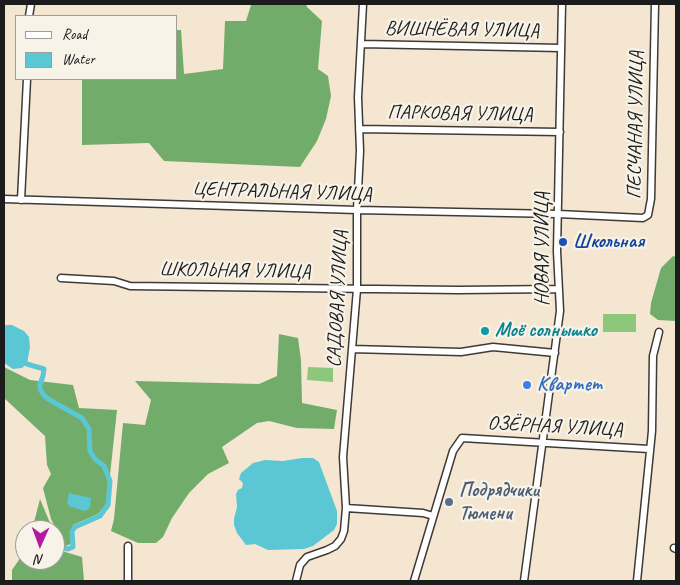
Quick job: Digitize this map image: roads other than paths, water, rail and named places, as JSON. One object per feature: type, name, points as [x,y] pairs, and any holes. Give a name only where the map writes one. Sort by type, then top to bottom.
[{"type":"street","name":"САДОВАЯ УЛИЦА","points":[[296,581],[300,565],[306,557],[336,546],[344,531],[346,508],[343,457],[357,289],[357,210],[360,151],[358,97],[363,4]]},
{"type":"street","name":"НОВАЯ УЛИЦА","points":[[524,581],[560,311],[557,251],[562,4]]},
{"type":"street","name":"ПЕСЧАНАЯ УЛИЦА","points":[[558,214],[643,218],[648,215],[651,199],[655,4]]},
{"type":"street","name":"ВИШНЁВАЯ УЛИЦА","points":[[362,44],[561,48]]},
{"type":"street","points":[[21,200],[27,80]]},
{"type":"street","name":"ПАРКОВАЯ УЛИЦА","points":[[359,129],[560,132]]},
{"type":"street","name":"ЦЕНТРАЛЬНАЯ УЛИЦА","points":[[4,199],[558,214]]},
{"type":"street","name":"ШКОЛЬНАЯ УЛИЦА","points":[[61,278],[114,282],[130,286],[559,289]]},
{"type":"street","points":[[637,581],[652,431],[653,356],[659,332]]},
{"type":"street","points":[[352,349],[461,352],[493,347],[555,353]]},
{"type":"street","name":"ОЗЁРНАЯ УЛИЦА","points":[[433,516],[453,451],[459,440],[466,438],[649,449]]},
{"type":"street","points":[[346,508],[423,513],[433,516],[414,581]]},
{"type":"street","points":[[128,546],[128,581]]},
{"type":"water","points":[[12,325],[24,331],[29,337],[30,347],[27,364],[22,368],[13,369],[4,363],[4,327]]},
{"type":"water","points":[[313,458],[319,462],[337,511],[337,524],[334,530],[313,546],[304,549],[268,550],[255,544],[246,545],[237,533],[234,525],[237,507],[236,494],[242,488],[243,483],[239,479],[241,473],[253,463],[265,460],[283,461]]},
{"type":"water","points":[[69,493],[91,498],[90,507],[84,511],[69,506],[67,503]]},
{"type":"waterway","points":[[27,364],[44,369],[40,389],[48,399],[82,418],[89,429],[90,451],[95,459],[104,466],[110,481],[108,505],[100,516],[75,527],[72,531],[73,547],[65,548]]},
{"type":"place","name":"Школьная","points":[[563,242]]},
{"type":"place","name":"Моё солнышко","points":[[485,331]]},
{"type":"place","name":"Квартет","points":[[527,385]]},
{"type":"place","name":"Подрядчики Тюмени","points":[[449,502]]}]
